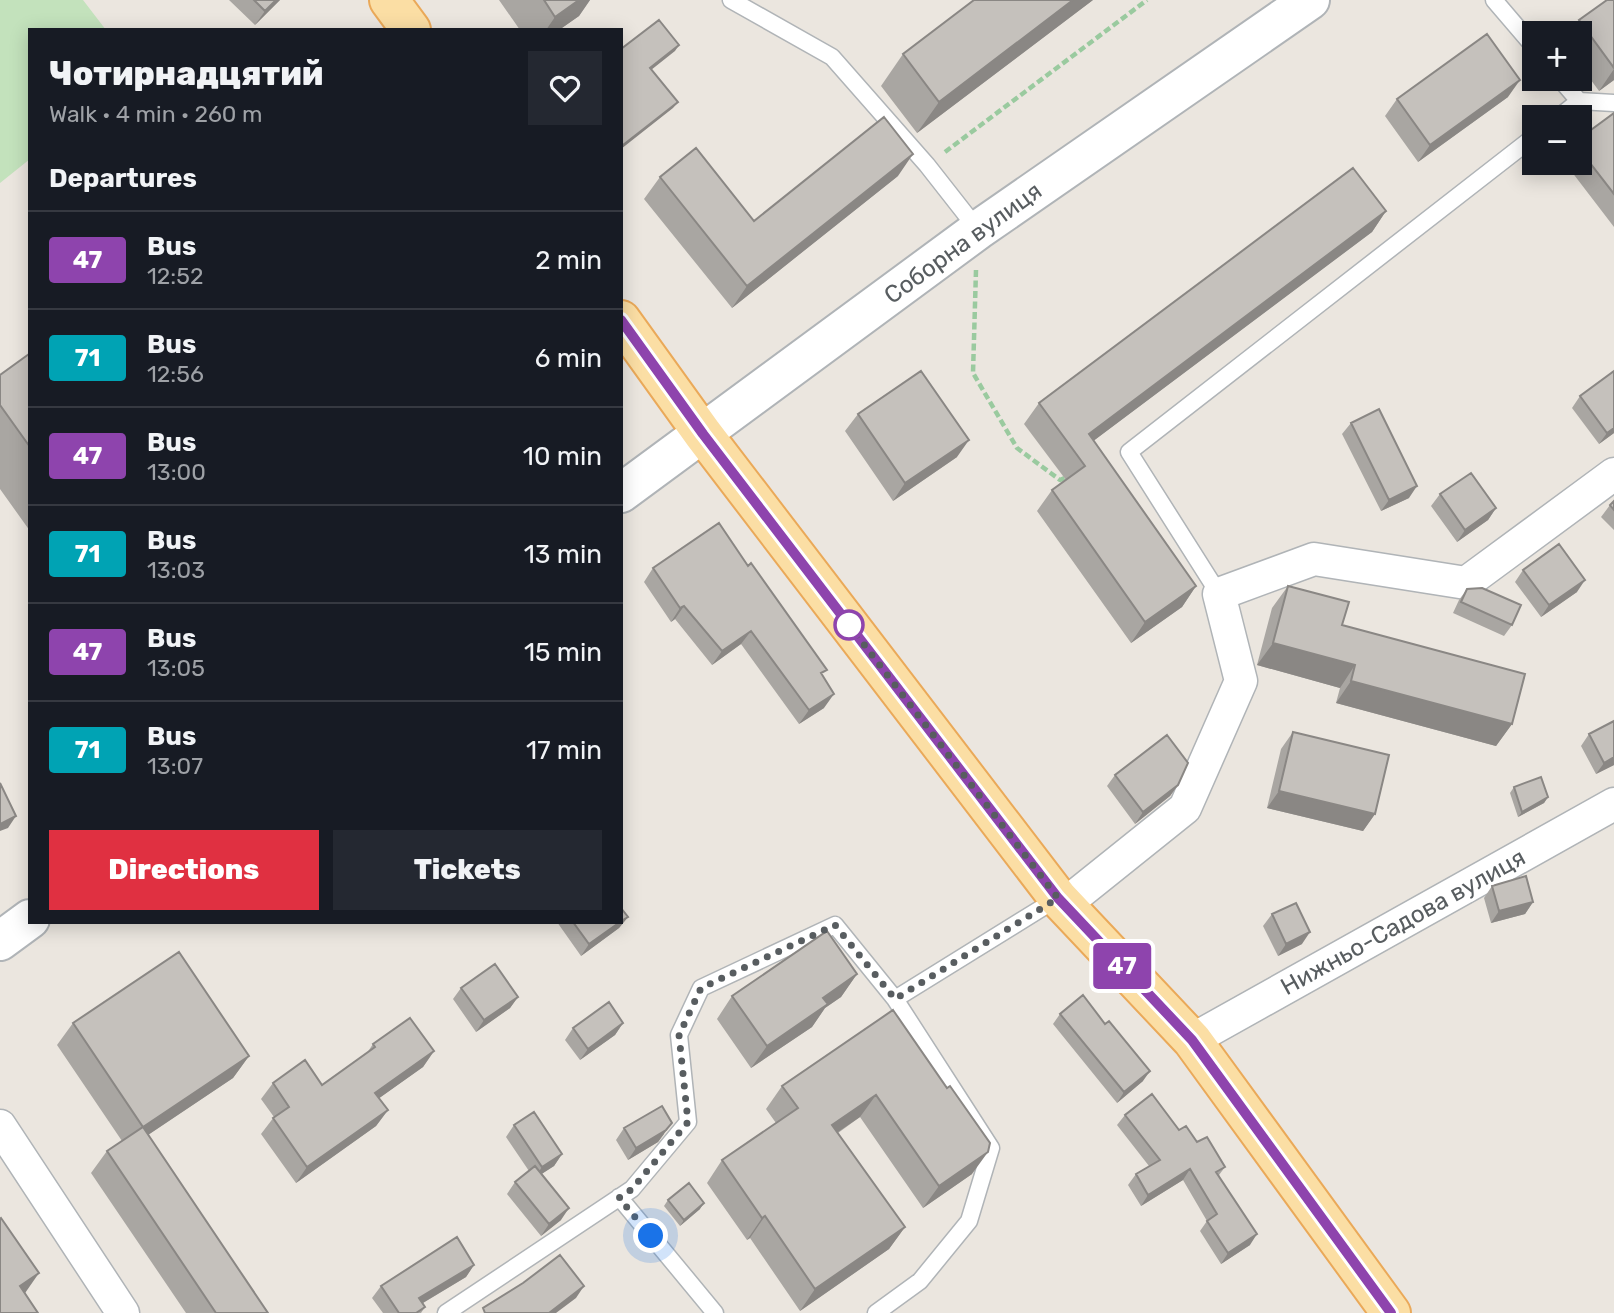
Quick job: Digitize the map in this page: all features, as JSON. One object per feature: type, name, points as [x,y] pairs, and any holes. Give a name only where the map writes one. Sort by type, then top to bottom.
[{"type":"main road","points":[[389,0],[410,28]]},
{"type":"main road","points":[[623,323],[703,434],[1061,901],[1192,1040],[1391,1313]]},
{"type":"street","name":"Соборна вулиця","points":[[623,492],[978,230],[1310,0]]},
{"type":"street","points":[[1061,901],[1185,808],[1241,681],[1219,594],[1314,559],[1466,583],[1614,474]]},
{"type":"street","name":"Нижньо-Садова вулиця","points":[[1192,1040],[1614,804]]},
{"type":"street","points":[[0,941],[28,920]]},
{"type":"street","points":[[0,1126],[123,1313]]},
{"type":"lane","points":[[731,0],[832,57],[927,165],[978,230]]},
{"type":"lane","points":[[1494,0],[1522,33]]},
{"type":"lane","points":[[1570,91],[1579,101]]},
{"type":"lane","points":[[1574,105],[1579,101],[1614,103]]},
{"type":"lane","points":[[1219,594],[1129,452],[1522,146]]},
{"type":"lane","points":[[895,999],[1061,901]]},
{"type":"lane","points":[[446,1313],[632,1189],[688,1122],[679,1035],[701,988],[835,925],[895,999],[991,1148],[970,1221],[920,1281],[876,1313]]},
{"type":"lane","points":[[619,1198],[715,1313]]},
{"type":"path","points":[[927,165],[1147,0]]},
{"type":"path","points":[[978,230],[973,373],[1017,448],[1060,480],[1071,475]]},
{"type":"green space","points":[[0,0],[83,0],[104,28],[28,28],[28,161],[0,183]]},
{"type":"building","points":[[254,0],[276,0],[265,11]]},
{"type":"building","points":[[544,0],[579,0],[555,17]]},
{"type":"building","points":[[974,0],[1073,0],[939,102],[903,54]]},
{"type":"building","points":[[1607,0],[1614,0],[1614,68],[1592,38],[1592,21],[1579,20]]},
{"type":"building","points":[[659,20],[679,45],[650,68],[678,102],[623,145],[623,47]]},
{"type":"building","points":[[1487,34],[1520,80],[1430,145],[1397,99]]},
{"type":"building","points":[[1614,113],[1614,194],[1592,166],[1592,129]]},
{"type":"building","points":[[884,117],[913,154],[747,286],[660,177],[696,148],[754,221]]},
{"type":"building","points":[[1353,168],[1386,211],[1089,434],[1196,586],[1145,622],[1052,490],[1085,466],[1039,403]]},
{"type":"building","points":[[28,355],[28,444],[0,405],[0,375]]},
{"type":"building","points":[[921,371],[969,440],[905,483],[858,414]]},
{"type":"building","points":[[1614,371],[1614,428],[1607,433],[1580,396]]},
{"type":"building","points":[[1379,409],[1417,486],[1389,500],[1351,423]]},
{"type":"building","points":[[1471,473],[1496,508],[1465,530],[1440,494]]},
{"type":"building","points":[[719,523],[748,566],[751,563],[827,670],[821,673],[834,694],[809,710],[751,631],[722,651],[684,606],[680,608],[653,568]]},
{"type":"building","points":[[1559,544],[1585,580],[1549,605],[1523,570]]},
{"type":"building","points":[[1288,586],[1349,602],[1342,625],[1525,674],[1512,724],[1351,681],[1355,665],[1273,643]]},
{"type":"building","points":[[1482,588],[1521,605],[1512,625],[1461,602],[1467,589]]},
{"type":"building","points":[[1614,721],[1614,757],[1604,763],[1589,734]]},
{"type":"building","points":[[1293,732],[1389,755],[1375,814],[1279,791]]},
{"type":"building","points":[[1167,735],[1188,763],[1178,785],[1143,812],[1115,775]]},
{"type":"building","points":[[1541,777],[1548,797],[1522,812],[1514,787]]},
{"type":"building","points":[[0,783],[16,816],[0,824]]},
{"type":"building","points":[[1526,876],[1533,902],[1499,911],[1492,886]]},
{"type":"building","points":[[1296,903],[1310,932],[1286,944],[1272,914]]},
{"type":"building","points":[[574,924],[617,924],[589,944]]},
{"type":"building","points":[[827,931],[857,974],[823,998],[828,1004],[767,1046],[732,996]]},
{"type":"building","points":[[179,952],[249,1056],[143,1127],[73,1023]]},
{"type":"building","points":[[495,964],[518,997],[484,1020],[461,988]]},
{"type":"building","points":[[1083,995],[1105,1024],[1109,1021],[1150,1071],[1124,1092],[1060,1014]]},
{"type":"building","points":[[609,1002],[623,1023],[588,1049],[573,1028]]},
{"type":"building","points":[[893,1010],[947,1088],[950,1086],[990,1143],[988,1152],[939,1186],[876,1095],[832,1125],[905,1227],[815,1289],[765,1216],[762,1218],[722,1160],[798,1108],[782,1086]]},
{"type":"building","points":[[410,1018],[434,1051],[375,1093],[388,1110],[307,1167],[273,1118],[289,1107],[273,1083],[305,1060],[322,1085]]},
{"type":"building","points":[[1152,1094],[1179,1130],[1186,1126],[1197,1142],[1207,1137],[1225,1167],[1216,1172],[1257,1234],[1228,1253],[1207,1221],[1217,1214],[1190,1169],[1148,1195],[1136,1174],[1160,1160],[1125,1115]]},
{"type":"building","points":[[662,1106],[672,1123],[666,1130],[636,1148],[624,1128]]},
{"type":"building","points":[[534,1112],[562,1154],[542,1167],[514,1125]]},
{"type":"building","points":[[143,1127],[268,1313],[216,1313],[107,1151]]},
{"type":"building","points":[[535,1166],[569,1208],[549,1224],[515,1182]]},
{"type":"building","points":[[689,1183],[704,1203],[684,1220],[668,1200]]},
{"type":"building","points":[[1,1218],[39,1273],[20,1286],[38,1313],[0,1313]]},
{"type":"building","points":[[457,1237],[474,1265],[419,1298],[425,1307],[416,1313],[399,1313],[381,1286]]},
{"type":"building","points":[[560,1255],[584,1286],[549,1313],[485,1313],[483,1308]]},
{"type":"bus line","name":"47","points":[[623,323],[703,434],[1058,898],[1192,1040],[1391,1313]]},
{"type":"route","points":[[651,1236],[619,1198],[632,1189],[688,1122],[679,1035],[701,988],[835,925],[895,999],[1058,898],[849,625]]}]
